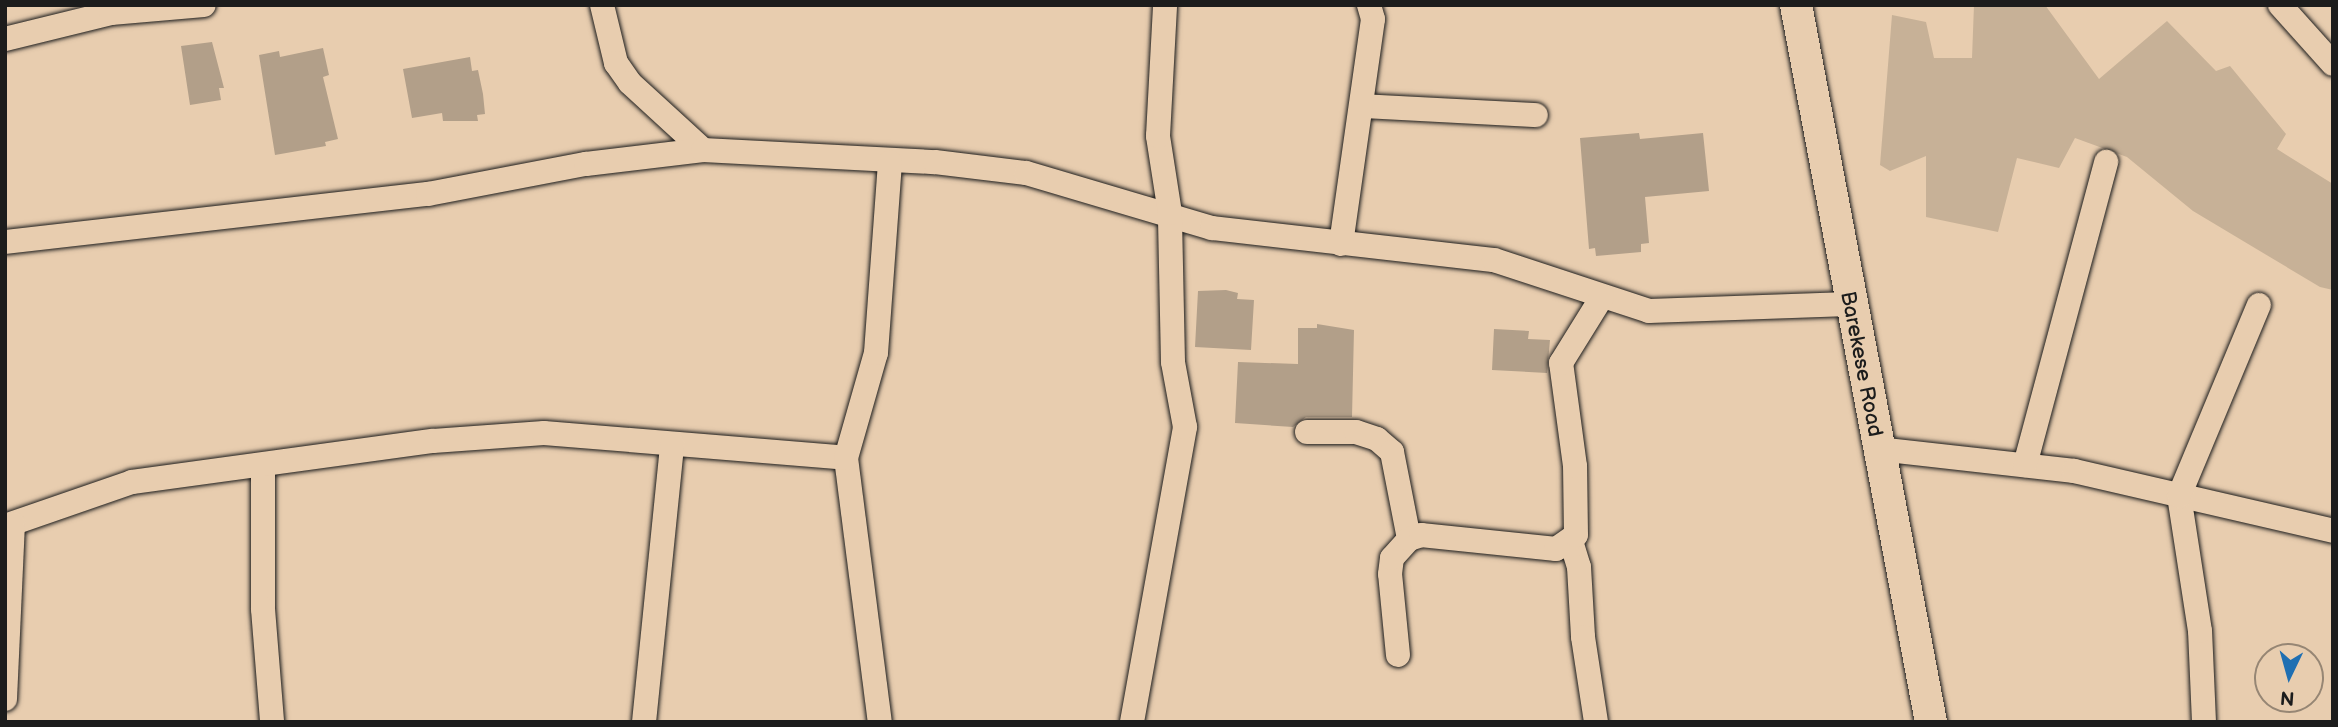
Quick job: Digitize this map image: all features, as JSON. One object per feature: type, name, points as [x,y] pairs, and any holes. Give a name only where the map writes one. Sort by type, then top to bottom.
[{"type":"main road","name":"Barekese Road","points":[[1796,5],[1850,304],[1931,722]]},
{"type":"street","points":[[5,39],[111,13],[204,5]]},
{"type":"street","points":[[602,5],[616,64],[630,83],[703,150]]},
{"type":"street","points":[[1132,722],[1185,427],[1173,362],[1170,213],[1158,136],[1165,5]]},
{"type":"street","points":[[1342,244],[1373,19],[1369,5]]},
{"type":"street","points":[[2280,5],[2333,64]]},
{"type":"street","points":[[1362,106],[1536,115]]},
{"type":"street","points":[[5,242],[428,194],[586,164],[703,150],[890,163],[973,165],[1026,173],[1170,213],[1212,228],[1494,260],[1649,311],[1683,313],[1850,304]]},
{"type":"street","points":[[2025,465],[2106,162]]},
{"type":"street","points":[[880,722],[846,458],[876,353],[890,163]]},
{"type":"street","points":[[1398,655],[1390,574],[1392,558],[1409,539],[1421,535],[1556,549],[1571,541],[1578,526],[1575,466],[1562,363],[1602,297]]},
{"type":"street","points":[[2204,722],[2200,631],[2179,496],[2259,305]]},
{"type":"street","points":[[1307,432],[1356,432],[1377,439],[1392,452],[1409,539]]},
{"type":"street","points":[[5,699],[9,525],[132,482],[263,467],[433,441],[544,433],[846,458]]},
{"type":"street","points":[[644,722],[672,444]]},
{"type":"street","points":[[1878,449],[2074,471],[2333,531]]},
{"type":"street","points":[[263,467],[263,609],[272,722]]},
{"type":"street","points":[[1571,541],[1579,567],[1583,636],[1596,722]]},
{"type":"shaded area","points":[[1974,5],[2045,5],[2099,79],[2167,21],[2216,71],[2230,66],[2286,134],[2277,149],[2333,184],[2333,290],[2320,287],[2193,211],[2127,157],[2075,138],[2059,168],[2017,158],[1998,232],[1926,217],[1926,156],[1890,171],[1880,165],[1892,15],[1926,22],[1934,58],[1972,58]]},
{"type":"building","points":[[212,42],[224,88],[219,88],[221,100],[190,105],[181,46]]},
{"type":"building","points":[[323,48],[329,75],[323,77],[338,139],[325,142],[326,146],[275,155],[259,55],[279,51],[280,57]]},
{"type":"building","points":[[470,57],[472,71],[478,70],[485,114],[477,115],[478,121],[443,121],[442,113],[412,118],[403,69]]},
{"type":"building","points":[[1639,133],[1640,139],[1703,133],[1709,191],[1645,197],[1649,243],[1641,244],[1641,252],[1596,256],[1595,248],[1589,249],[1580,138]]},
{"type":"building","points":[[1226,290],[1238,293],[1237,299],[1254,300],[1251,350],[1195,347],[1198,291]]},
{"type":"building","points":[[1317,324],[1354,330],[1352,417],[1306,417],[1293,427],[1235,423],[1238,362],[1298,364],[1298,328],[1317,328]]},
{"type":"building","points":[[1494,329],[1529,331],[1528,339],[1550,340],[1547,373],[1492,370]]}]
